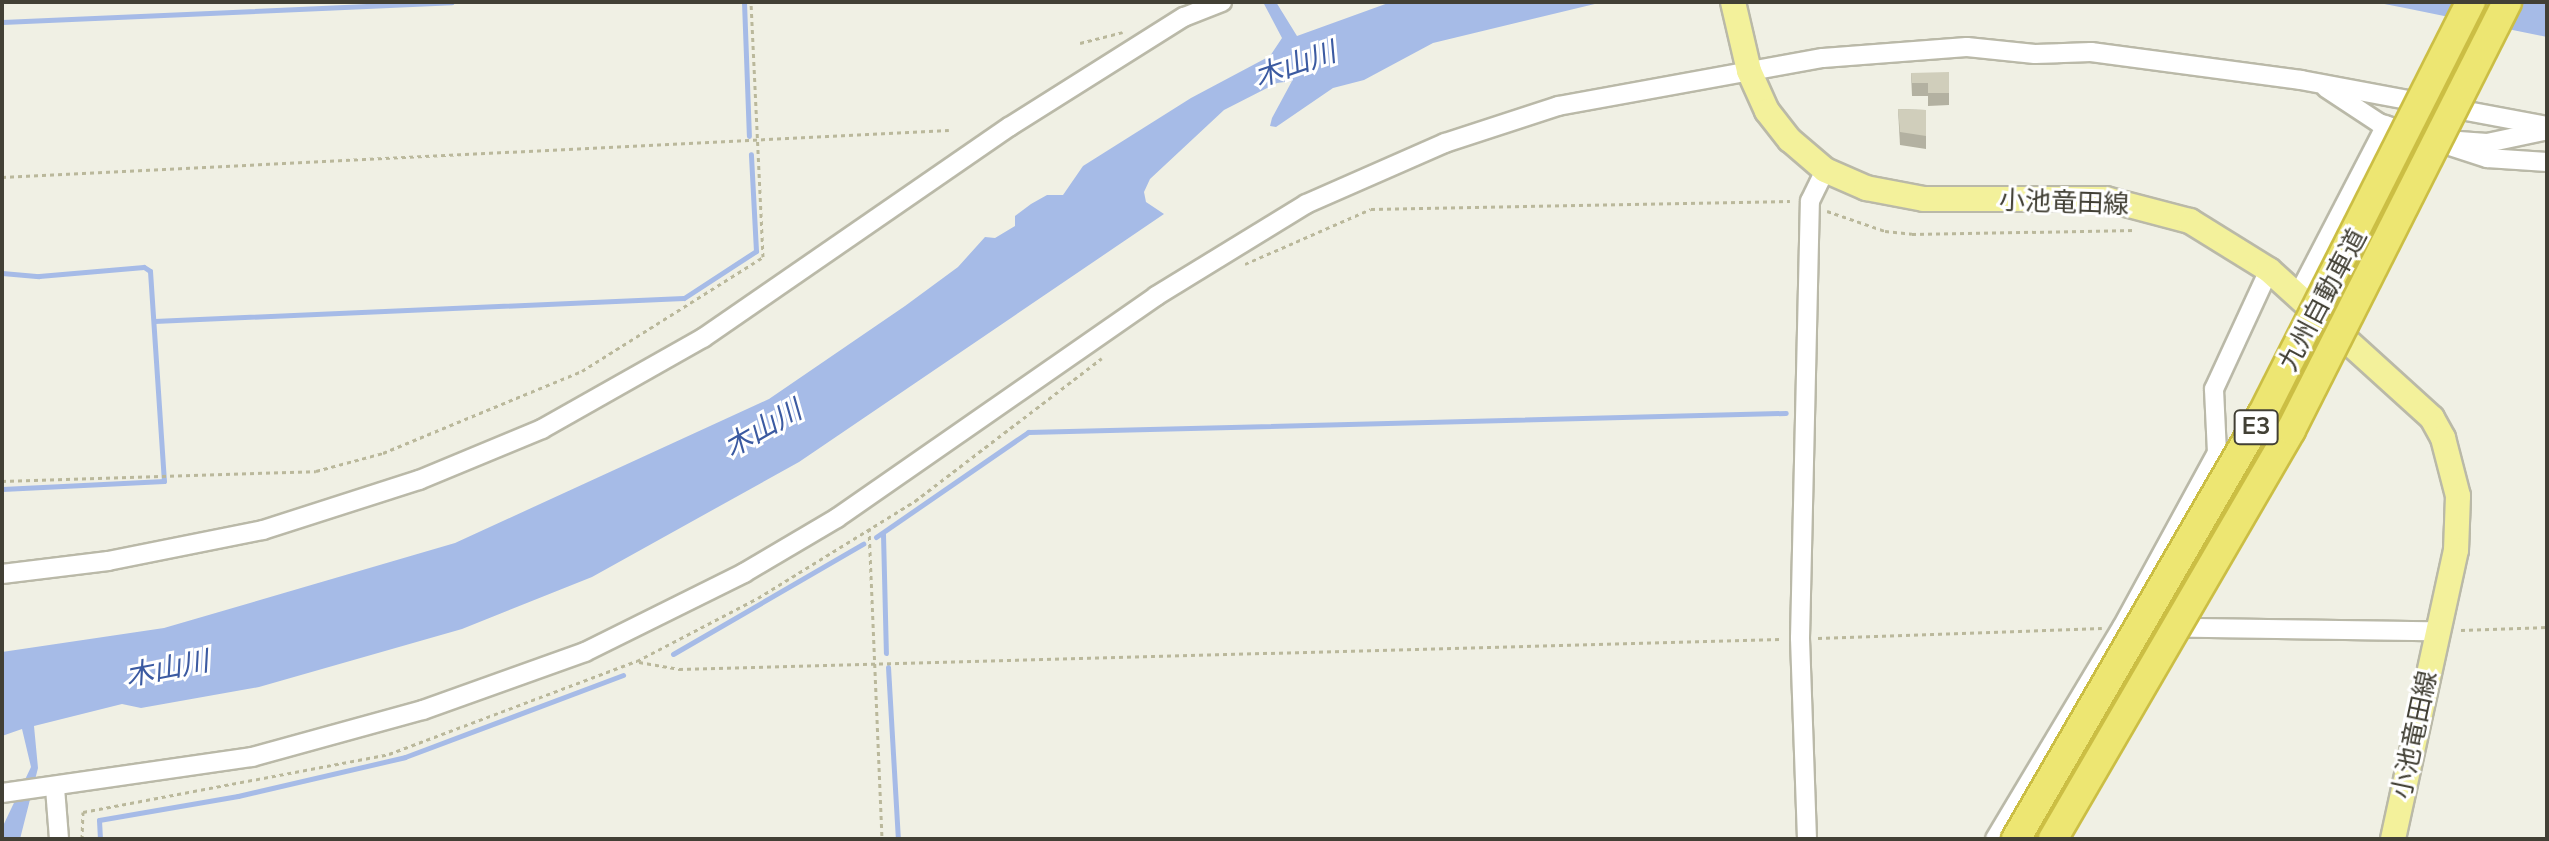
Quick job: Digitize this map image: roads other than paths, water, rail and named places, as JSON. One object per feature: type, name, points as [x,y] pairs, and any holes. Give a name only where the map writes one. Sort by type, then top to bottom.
[{"type":"highway","name":"九州自動車道","points":[[2016,839],[2184,558],[2262,415],[2471,2]]},
{"type":"highway","name":"九州自動車道","points":[[2053,839],[2291,430],[2507,2]]},
{"type":"main road","name":"小池竜田線","points":[[1733,2],[1749,71],[1767,111],[1790,140],[1825,170],[1866,188],[1924,199],[2078,198],[2145,205],[2216,233],[2269,270],[2298,295],[2402,389],[2443,438],[2458,496],[2456,550],[2393,839]]},
{"type":"street","points":[[2,574],[108,561],[263,530],[419,480],[542,429],[703,338],[1009,127],[1184,17],[1222,2]]},
{"type":"street","points":[[2,793],[55,788],[293,746],[423,710],[585,652],[744,573],[837,518],[1205,263],[1328,193],[1445,143],[1545,109],[1823,58],[1967,47],[2035,54],[2091,52],[2319,83],[2547,129]]},
{"type":"street","points":[[2319,83],[2386,125],[2487,158],[2547,162]]},
{"type":"street","points":[[2298,295],[2386,125]]},
{"type":"street","points":[[2426,138],[2487,143],[2547,129]]},
{"type":"street","points":[[1807,839],[1800,638],[1810,201],[1825,170]]},
{"type":"street","points":[[1995,839],[2122,627],[2217,453],[2214,389],[2269,270]]},
{"type":"street","points":[[2122,627],[2438,631]]},
{"type":"street","points":[[55,788],[59,839]]},
{"type":"water","name":"木山川","points":[[1263,2],[1276,2],[1297,36],[1391,2],[1603,2],[1433,43],[1364,80],[1333,88],[1276,127],[1270,126],[1272,118],[1292,81],[1277,83],[1224,110],[1150,179],[1144,192],[1146,202],[1164,214],[799,462],[592,577],[462,629],[259,687],[141,708],[122,704],[34,726],[38,768],[20,839],[2,839],[2,828],[31,767],[22,729],[2,736],[2,652],[164,628],[455,543],[769,399],[958,267],[985,237],[995,238],[1015,226],[1015,216],[1031,204],[1047,195],[1063,195],[1083,166],[1191,98],[1270,56],[1282,38]]},
{"type":"water","points":[[2374,2],[2547,2],[2547,37],[2405,8]]},
{"type":"waterway","points":[[2,22],[452,2]]},
{"type":"waterway","points":[[744,2],[749,136]]},
{"type":"waterway","points":[[154,321],[684,298],[756,251],[751,154]]},
{"type":"waterway","points":[[2,273],[39,276],[144,267],[150,271],[164,481],[2,489]]},
{"type":"waterway","points":[[876,537],[1028,432],[1786,413]]},
{"type":"waterway","points":[[883,534],[886,653]]},
{"type":"waterway","points":[[673,654],[863,544]]},
{"type":"waterway","points":[[888,667],[898,839]]},
{"type":"waterway","points":[[100,839],[99,820],[238,796],[405,757],[623,675]]}]
